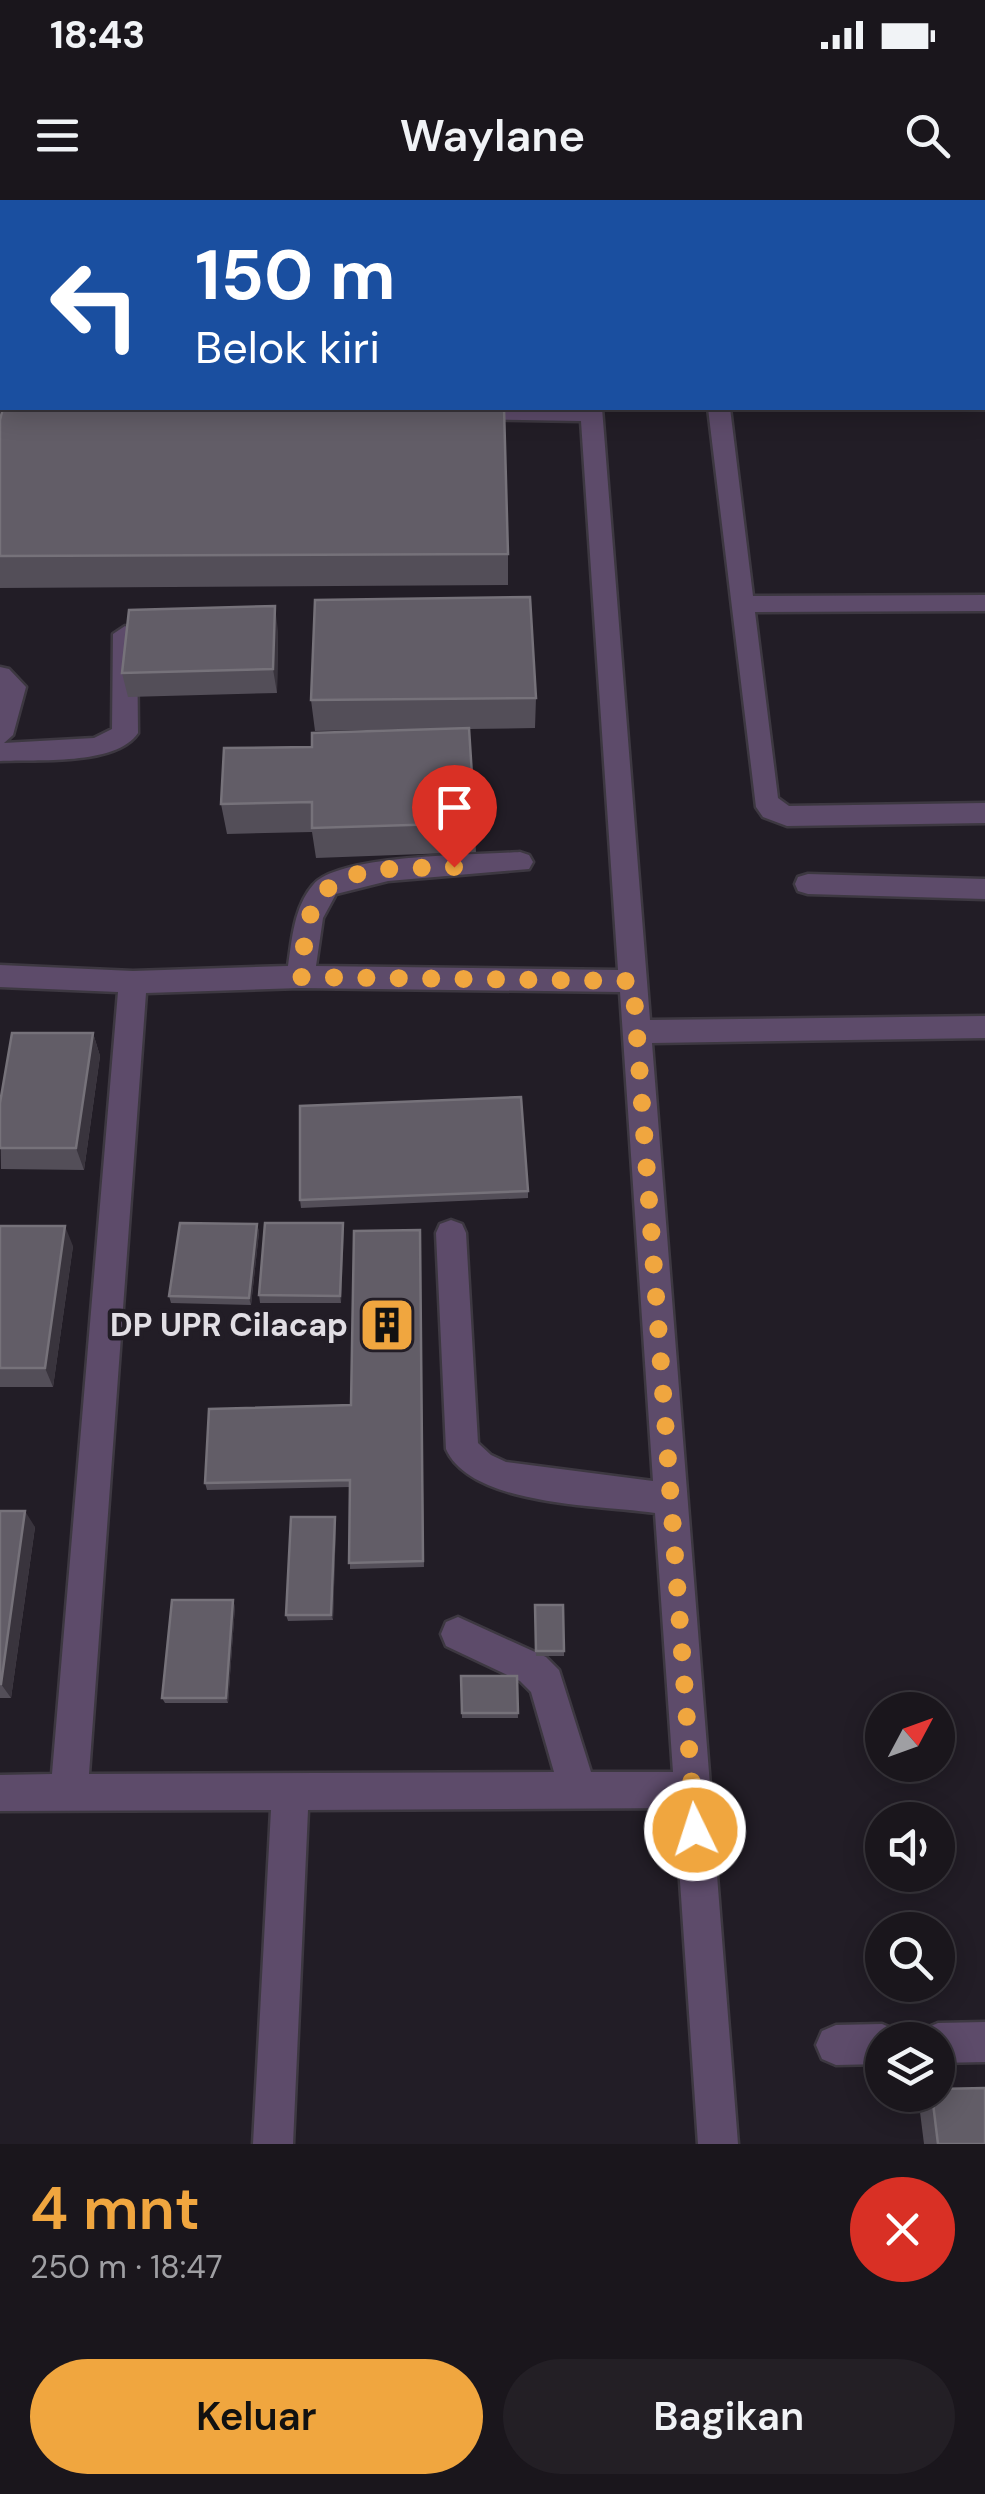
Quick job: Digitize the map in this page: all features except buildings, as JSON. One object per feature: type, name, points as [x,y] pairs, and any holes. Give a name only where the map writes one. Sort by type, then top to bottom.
[{"type":"lane","points":[[719,410],[765,800],[772,810],[786,816],[985,813]]},
{"type":"lane","points":[[434,414],[592,411],[718,2144]]},
{"type":"lane","points":[[742,604],[985,603]]},
{"type":"lane","points":[[0,752],[98,747],[125,733],[124,634]]},
{"type":"lane","points":[[0,674],[14,687],[0,734]]},
{"type":"lane","points":[[300,977],[312,910],[327,886],[355,874],[520,862]]},
{"type":"lane","points":[[808,884],[985,889]]},
{"type":"lane","points":[[0,976],[133,982],[300,977],[633,981]]},
{"type":"lane","points":[[69,1792],[133,982]]},
{"type":"lane","points":[[637,1032],[985,1026]]},
{"type":"lane","points":[[452,1233],[462,1449],[478,1466],[504,1477],[670,1499]]},
{"type":"lane","points":[[458,1634],[533,1668],[546,1682],[578,1791]]},
{"type":"lane","points":[[0,1793],[692,1790]]},
{"type":"lane","points":[[272,2144],[290,1792]]},
{"type":"lane","points":[[955,2043],[985,2042]]},
{"type":"lane","points":[[836,2045],[865,2044]]},
{"type":"place","name":"DP UPR Cilacap","points":[[387,1325]]},
{"type":"route","points":[[454,867],[355,874],[327,886],[312,910],[300,977],[633,981],[695,1830]]}]
